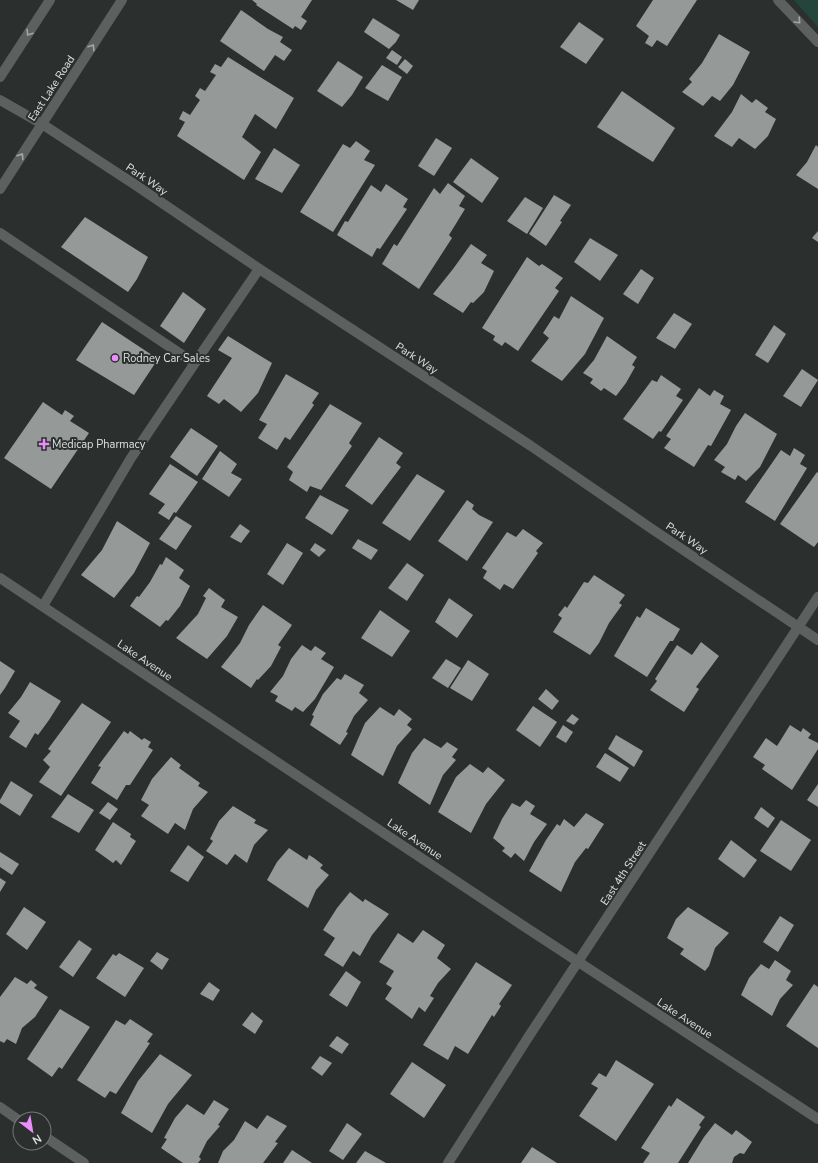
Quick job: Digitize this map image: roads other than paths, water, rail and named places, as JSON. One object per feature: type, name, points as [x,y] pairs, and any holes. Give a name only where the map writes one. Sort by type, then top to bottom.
[{"type":"street","points":[[0,76],[50,0]]},
{"type":"street","name":"East Lake Road","points":[[0,189],[122,0]]},
{"type":"street","points":[[778,0],[818,42]]},
{"type":"street","name":"Park Way","points":[[0,100],[42,124],[134,184],[259,269],[531,446],[818,640]]},
{"type":"street","points":[[0,232],[194,363]]},
{"type":"street","points":[[43,606],[131,458],[259,269]]},
{"type":"street","name":"Lake Avenue","points":[[0,578],[578,962],[818,1119]]},
{"type":"street","name":"East 4th Street","points":[[448,1163],[529,1036],[818,597]]},
{"type":"street","points":[[0,1107],[12,1115]]},
{"type":"street","points":[[52,1141],[84,1163]]},
{"type":"place","name":"Rodney Car Sales","points":[[115,358]]},
{"type":"place","name":"Medicap Pharmacy","points":[[44,444]]}]
